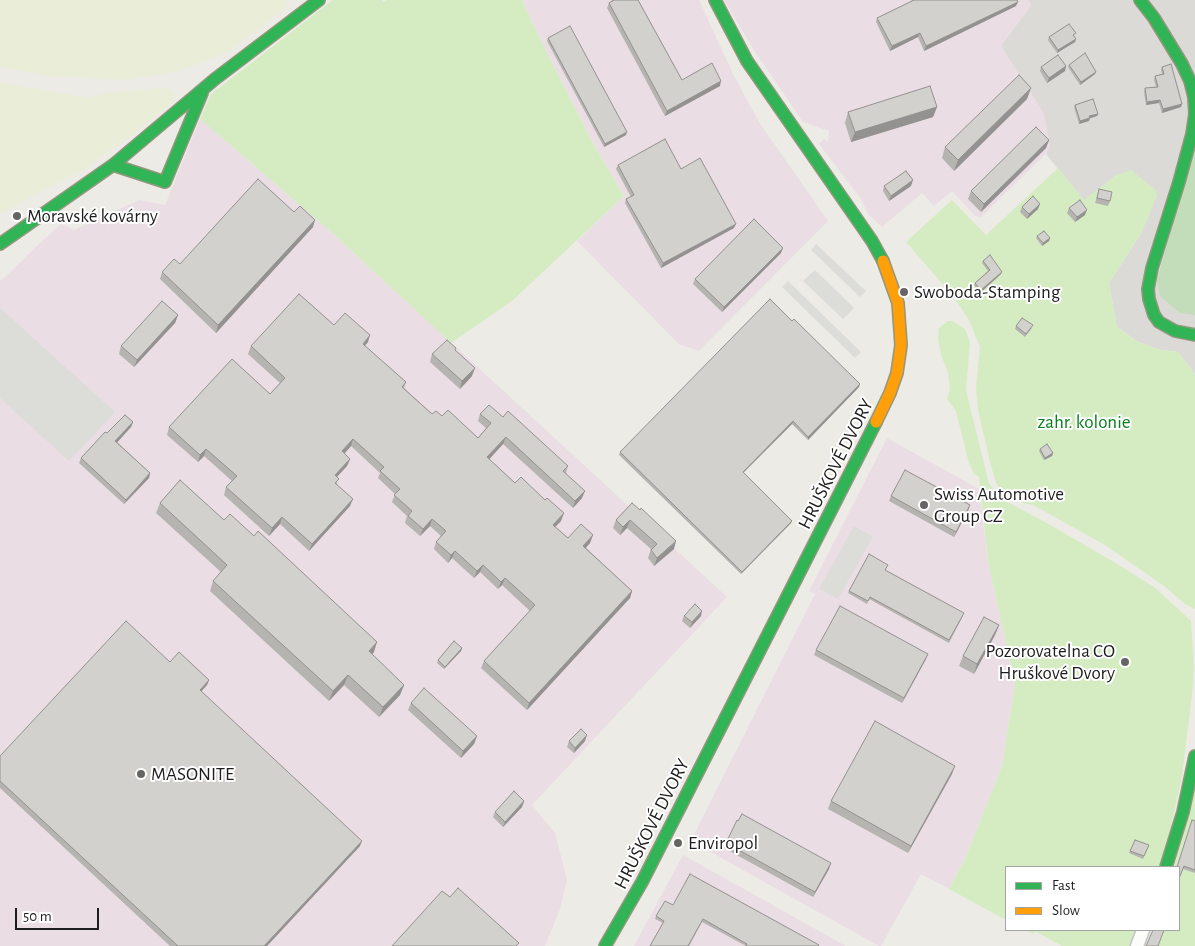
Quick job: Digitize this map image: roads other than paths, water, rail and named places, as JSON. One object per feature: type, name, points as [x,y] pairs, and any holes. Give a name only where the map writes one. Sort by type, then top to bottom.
[{"type":"street","points":[[0,244],[112,165],[203,90],[319,0]]},
{"type":"street","name":"HRUŠKOVÉ DVORY","points":[[605,946],[647,874],[872,431],[897,373],[901,346],[898,303],[884,264],[872,241],[747,60],[715,0]]},
{"type":"street","points":[[1140,0],[1154,18],[1182,64],[1194,97],[1195,114],[1192,134],[1179,182],[1152,268],[1148,299],[1158,322],[1175,330],[1195,335]]},
{"type":"street","points":[[112,165],[165,182],[203,90]]},
{"type":"street","points":[[1166,866],[1182,812],[1195,756]]},
{"type":"street","points":[[1137,946],[1143,931]]},
{"type":"place","name":"Moravské kovárny","points":[[17,216]]},
{"type":"place","name":"Swoboda-Stamping","points":[[904,292]]},
{"type":"place","name":"Swiss Automotive Group CZ","points":[[924,505]]},
{"type":"place","name":"Pozorovatelna CO Hruškové Dvory","points":[[1125,662]]},
{"type":"place","name":"MASONITE","points":[[141,774]]},
{"type":"place","name":"Enviropol","points":[[678,843]]},
{"type":"park label","name":"zahr. kolonie","points":[[1084,422]]}]
